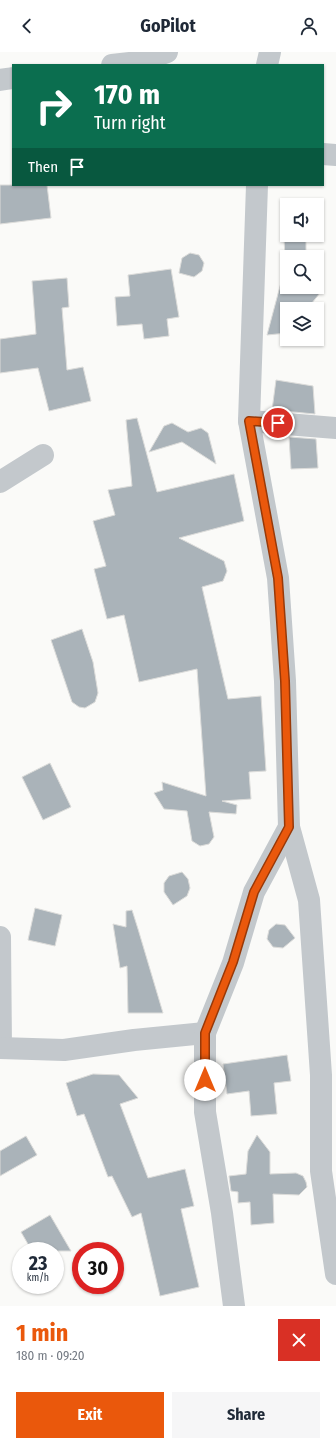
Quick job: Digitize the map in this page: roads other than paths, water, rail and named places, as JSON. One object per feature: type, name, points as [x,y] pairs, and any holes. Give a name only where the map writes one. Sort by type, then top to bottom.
[{"type":"street","points":[[121,64],[138,62],[167,52]]},
{"type":"street","points":[[267,64],[270,52]]},
{"type":"street","points":[[0,80],[12,78]]},
{"type":"street","points":[[324,154],[336,155]]},
{"type":"street","points":[[257,186],[249,421],[278,578],[285,681],[289,827],[309,900],[321,1075],[321,1171],[336,1274]]},
{"type":"street","points":[[249,421],[336,428]]},
{"type":"street","points":[[0,482],[43,455]]},
{"type":"street","points":[[234,1306],[222,1213],[205,1112],[205,1033],[233,962],[254,892],[289,827]]},
{"type":"street","points":[[0,937],[1,1048],[64,1050],[134,1040],[205,1033]]}]
